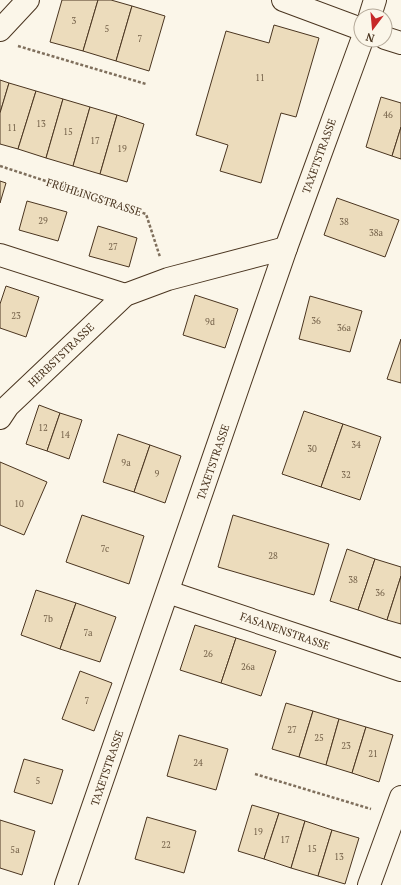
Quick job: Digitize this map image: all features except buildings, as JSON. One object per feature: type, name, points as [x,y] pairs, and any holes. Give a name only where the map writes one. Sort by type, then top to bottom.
[{"type":"street","points":[[7,38],[28,0]]},
{"type":"street","points":[[283,0],[353,26]]},
{"type":"street","name":"TAXETSTRASSE","points":[[66,885],[286,248],[359,48]]},
{"type":"street","name":"HERBSTSTRASSE","points":[[0,418],[8,406],[125,295],[168,279],[286,248]]},
{"type":"street","points":[[0,255],[125,295]]},
{"type":"street","name":"FASANENSTRASSE","points":[[168,592],[401,670]]},
{"type":"street","points":[[369,885],[398,806]]},
{"type":"path","points":[[7,38],[146,84]]},
{"type":"path","name":"FRÜHLINGSTRASSE","points":[[0,166],[146,214],[168,279]]},
{"type":"path","points":[[255,774],[398,806]]}]
